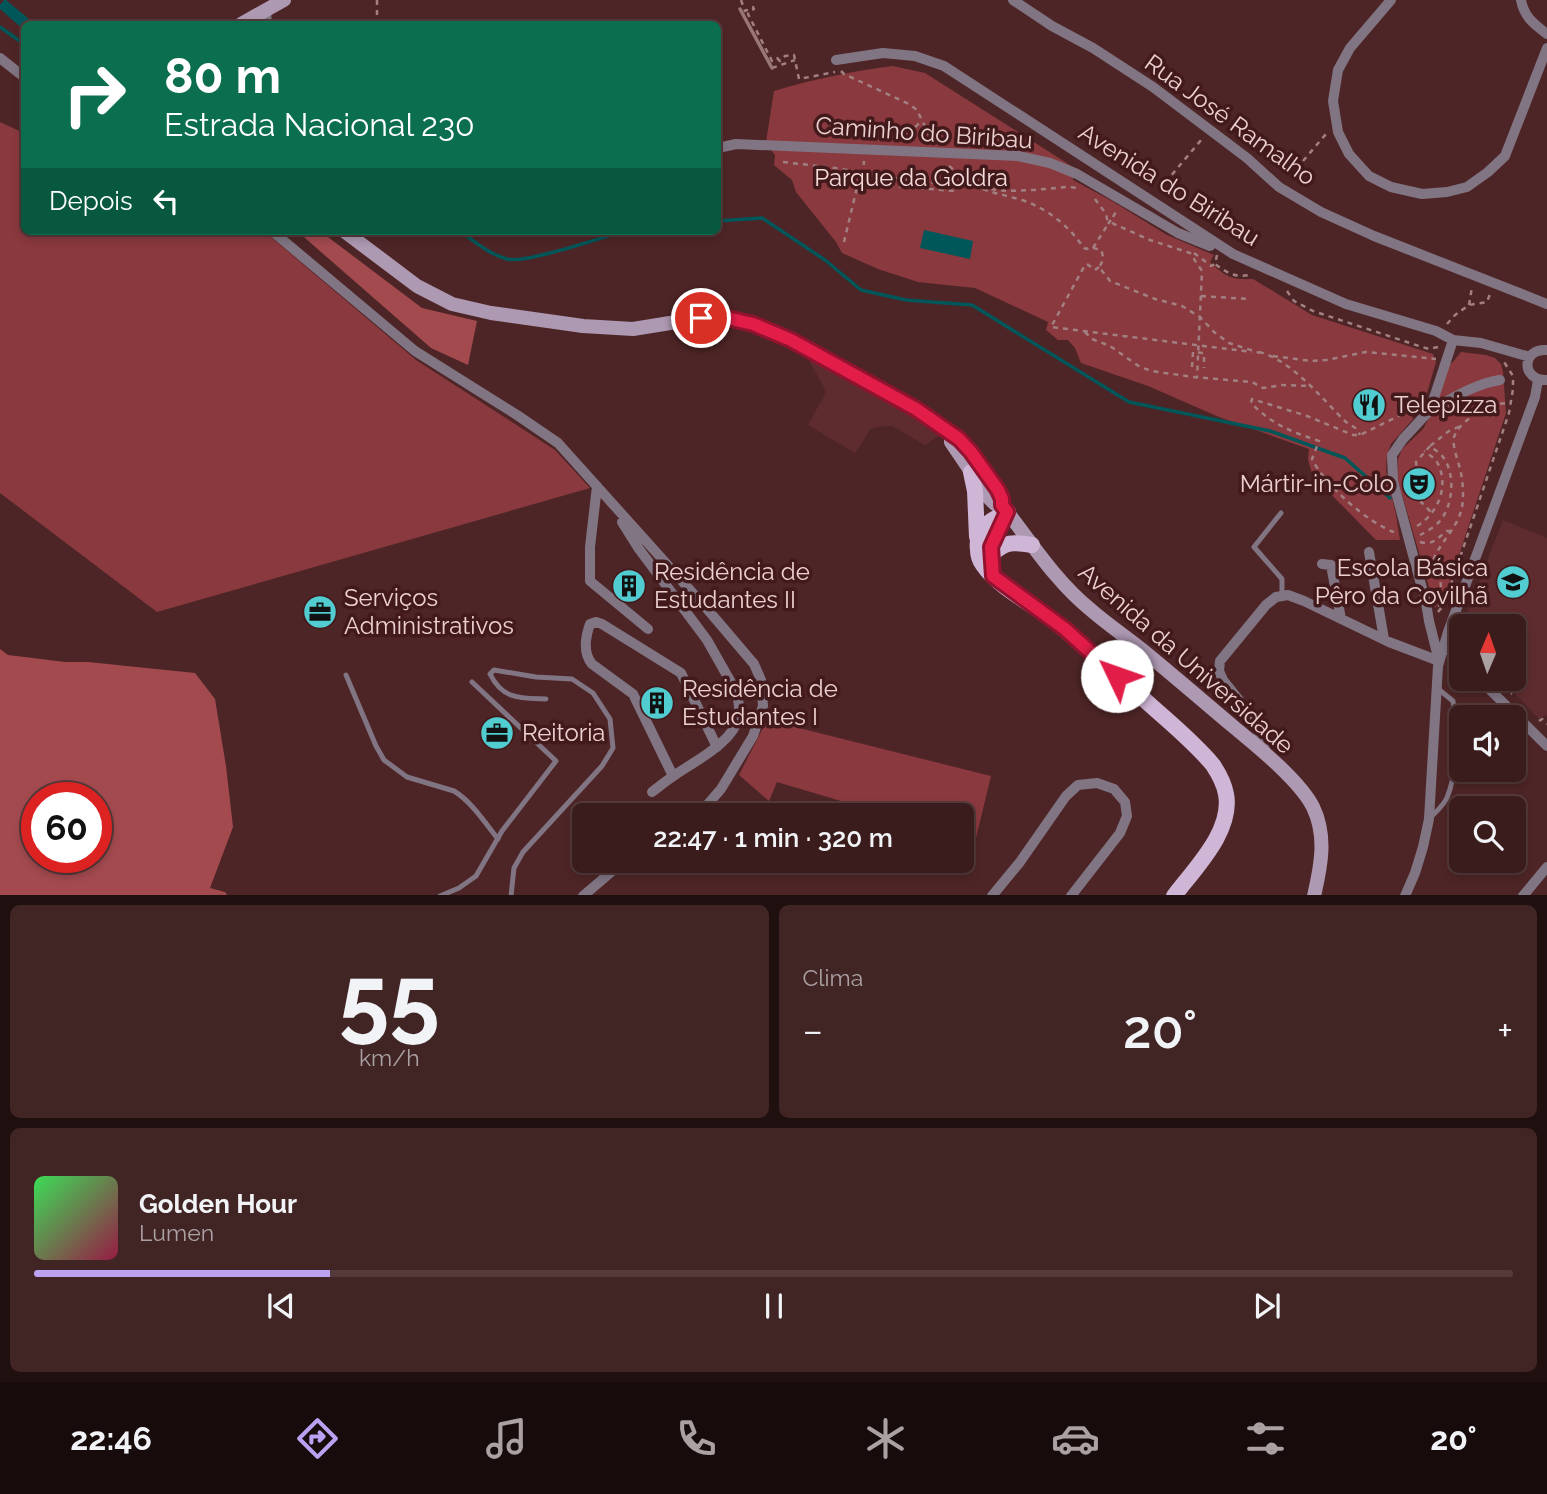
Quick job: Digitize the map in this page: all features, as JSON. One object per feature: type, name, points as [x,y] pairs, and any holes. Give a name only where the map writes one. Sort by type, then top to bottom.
[{"type":"main road","points":[[266,18],[281,0]]},
{"type":"main road","name":"Avenida da Universidade","points":[[349,235],[417,286],[452,304],[491,313],[596,327],[634,329],[701,318],[727,318],[753,324],[791,340],[937,423],[959,439],[971,452],[998,490],[1005,509],[1055,576],[1089,609],[1267,755],[1297,785],[1312,806],[1320,829],[1322,852],[1314,895]]},
{"type":"main road","name":"Avenida da Universidade","points":[[951,435],[951,442],[971,472],[995,504],[1005,509]]},
{"type":"main road","points":[[971,472],[975,491],[979,557],[983,565],[993,576],[1074,637],[1200,751],[1222,779],[1226,811],[1221,830],[1202,861],[1174,895]]},
{"type":"main road","points":[[977,537],[985,524],[1005,509]]},
{"type":"main road","points":[[993,576],[991,555],[1005,509]]},
{"type":"main road","points":[[991,555],[1002,545],[1012,542],[1032,545]]},
{"type":"street","name":"Rua José Ramalho","points":[[1013,0],[1153,87],[1247,158],[1279,187],[1321,212],[1374,236],[1547,304]]},
{"type":"street","points":[[1391,0],[1350,48],[1338,70],[1333,101],[1338,132],[1349,154],[1369,176],[1391,187],[1422,194],[1447,192],[1467,187],[1489,172],[1505,156],[1546,52]]},
{"type":"street","points":[[1521,0],[1530,21],[1547,34]]},
{"type":"street","name":"Avenida do Biribau","points":[[839,65],[883,53],[915,56],[944,66],[1227,255],[1346,304],[1436,331],[1453,340],[1481,343],[1530,357]]},
{"type":"street","points":[[0,58],[21,75]]},
{"type":"street","name":"Caminho do Biribau","points":[[721,147],[736,144],[1006,156],[1050,163],[1077,174],[1178,233],[1227,255]]},
{"type":"street","points":[[277,235],[415,351],[558,443],[754,664],[761,680],[763,706],[753,736],[721,789],[709,803]]},
{"type":"street","points":[[1439,661],[1408,526],[1393,481],[1392,456],[1403,439],[1419,423],[1453,340]]},
{"type":"street","points":[[1405,895],[1415,873],[1429,819],[1439,661],[1543,380],[1534,378],[1528,370],[1528,361],[1537,350],[1547,350]]},
{"type":"street","points":[[1426,407],[1500,380]]},
{"type":"street","points":[[597,486],[590,547],[590,581],[648,629]]},
{"type":"street","points":[[606,496],[639,549],[707,640],[737,693],[739,715],[734,729],[717,747],[652,792]]},
{"type":"street","points":[[1369,552],[1384,639]]},
{"type":"street","points":[[1322,564],[1331,565],[1341,619]]},
{"type":"street","points":[[1267,755],[1257,729],[1219,671],[1220,662],[1276,597],[1288,595],[1304,601],[1384,639],[1439,661]]},
{"type":"street","points":[[673,776],[637,698],[588,659],[585,643],[590,624],[602,624],[681,673],[717,747]]},
{"type":"street","points":[[1444,647],[1449,650]]},
{"type":"street","points":[[1491,691],[1547,746]]},
{"type":"street","points":[[992,895],[1020,862],[1066,796],[1078,785],[1097,783],[1114,789],[1125,802],[1127,816],[1120,833],[1071,895]]},
{"type":"street","points":[[1523,895],[1547,867]]},
{"type":"street","points":[[583,895],[610,873]]},
{"type":"lane","points":[[1281,513],[1254,547],[1282,579],[1282,596]]},
{"type":"lane","points":[[511,895],[514,868],[523,852],[602,766],[613,748],[610,719],[593,693],[572,680],[494,670],[490,674],[502,692],[518,698],[546,699]]},
{"type":"lane","points":[[345,675],[384,761],[407,777],[460,794],[498,839]]},
{"type":"lane","points":[[440,895],[459,888],[476,876],[498,839],[556,761],[472,682]]},
{"type":"lane","points":[[1429,819],[1448,797],[1455,763],[1457,725],[1453,701],[1437,688]]},
{"type":"path","points":[[377,0],[377,15]]},
{"type":"path","points":[[741,0],[745,11],[753,7],[748,13],[772,61],[777,58],[780,61],[785,56],[794,55],[799,79],[839,65],[850,69]]},
{"type":"path","points":[[772,68],[795,60]]},
{"type":"path","points":[[839,65],[844,74],[917,110],[936,150]]},
{"type":"path","points":[[847,137],[872,127],[908,132],[922,120]]},
{"type":"path","points":[[1303,161],[1324,136]]},
{"type":"path","points":[[1159,190],[1202,139]]},
{"type":"path","points":[[944,161],[965,180],[978,187],[1037,206],[1074,233],[1084,248],[1101,250],[1103,263],[1095,270],[1085,265],[1051,327],[1260,353]]},
{"type":"path","points":[[783,162],[920,182],[1006,191],[1067,187],[1080,189]]},
{"type":"path","points":[[844,242],[864,164]]},
{"type":"path","points":[[869,184],[954,191],[954,184]]},
{"type":"path","points":[[1091,193],[1107,219],[1122,228],[1150,240],[1194,253],[1211,266],[1214,264],[1237,276],[1254,272]]},
{"type":"path","points":[[1093,248],[1110,221]]},
{"type":"path","points":[[1190,253],[1202,271],[1197,378]]},
{"type":"path","points":[[1214,264],[1217,254],[1227,255]]},
{"type":"path","points":[[1099,267],[1110,281],[1155,299],[1182,306],[1200,317],[1229,343],[1260,353],[1311,361],[1366,352],[1440,359]]},
{"type":"path","points":[[1286,289],[1294,300],[1312,311],[1429,349],[1440,347]]},
{"type":"path","points":[[1469,305],[1471,290]]},
{"type":"path","points":[[1201,296],[1248,299]]},
{"type":"path","points":[[1447,324],[1469,305],[1487,302],[1489,298]]},
{"type":"path","points":[[1084,331],[1092,339],[1110,346],[1140,367],[1152,371],[1252,382],[1263,388],[1282,385],[1310,386]]},
{"type":"path","points":[[1192,367],[1193,352],[1198,352],[1204,353],[1204,368]]},
{"type":"path","points":[[1273,356],[1310,386],[1346,422],[1357,429],[1360,435]]},
{"type":"path","points":[[1496,357],[1503,361],[1513,376],[1511,403],[1509,413],[1443,607],[1438,612],[1441,585],[1439,574],[1432,564],[1460,516],[1462,506],[1462,481],[1454,439],[1461,426],[1476,412],[1488,406],[1511,403]]},
{"type":"path","points":[[1424,451],[1437,463],[1443,484],[1437,506],[1423,522],[1394,532],[1371,520],[1356,508],[1316,469],[1312,459],[1319,441],[1272,422],[1251,403],[1252,399],[1307,416],[1353,435],[1360,435],[1394,416],[1426,407]]},
{"type":"path","points":[[1509,413],[1514,414]]},
{"type":"path","points":[[1432,513],[1421,502],[1416,461],[1449,431],[1461,426]]},
{"type":"path","points":[[1430,446],[1444,458],[1449,471],[1451,499],[1438,523],[1419,536],[1420,542],[1427,544],[1437,541],[1447,531],[1452,531]]},
{"type":"path","points":[[1542,719],[1547,724]]},
{"type":"shaded area","points":[[302,235],[325,235],[422,308],[477,321],[468,365],[431,348]]},
{"type":"shaded area","points":[[808,358],[923,420],[940,435],[925,445],[892,426],[878,427],[870,429],[855,453],[808,425],[826,392]]},
{"type":"shaded area","name":"Escola Básica Pêro da Covilhã","points":[[1503,520],[1547,538],[1547,716],[1539,719],[1512,691],[1526,691],[1526,614],[1467,614]]},
{"type":"shaded area","points":[[0,649],[8,655],[195,673],[215,699],[226,766],[233,827],[210,888],[227,895],[0,895]]},
{"type":"green space","name":"Parque da Goldra","points":[[893,66],[925,73],[1073,167],[1073,180],[1167,235],[1214,255],[1210,262],[1228,276],[1253,279],[1312,315],[1433,354],[1436,362],[1425,400],[1408,407],[1413,419],[1391,444],[1387,455],[1386,470],[1400,540],[1376,540],[1313,476],[1308,460],[1309,449],[1219,417],[1148,386],[1081,363],[1075,348],[1068,340],[1058,340],[1046,330],[1048,322],[975,288],[918,282],[878,269],[842,253],[796,192],[792,180],[774,165],[775,155],[766,142],[774,91],[833,76]]},
{"type":"green space","points":[[0,122],[21,132],[21,235],[267,235],[416,360],[555,450],[590,488],[157,612],[0,493]]},
{"type":"green space","points":[[1461,352],[1486,355],[1501,364],[1506,413],[1452,576],[1443,599],[1435,608],[1397,477],[1398,459],[1402,449],[1423,429],[1433,411],[1448,364]]},
{"type":"green space","points":[[767,720],[991,776],[976,838],[974,803],[848,803],[777,782],[769,801],[739,775]]},
{"type":"water","points":[[6,0],[31,21],[21,21],[21,27],[0,9],[0,5]]},
{"type":"water","points":[[924,230],[973,241],[970,259],[920,248]]},
{"type":"waterway","points":[[0,27],[21,42]]},
{"type":"waterway","points":[[721,221],[762,218],[825,260],[861,290],[906,300],[972,305],[1129,402],[1270,431],[1345,458],[1390,498]]},
{"type":"waterway","points":[[466,235],[494,254],[507,259],[530,258],[611,235]]},
{"type":"railway","points":[[740,9],[772,68]]},
{"type":"place","name":"Telepizza","points":[[1369,405]]},
{"type":"place","name":"Mártir-in-Colo","points":[[1419,484]]},
{"type":"place","name":"Escola Básica Pêro da Covilhã","points":[[1513,582]]},
{"type":"place","name":"Residência de Estudantes II","points":[[629,586]]},
{"type":"place","name":"Serviços Administrativos","points":[[320,612]]},
{"type":"place","name":"Residência de Estudantes I","points":[[657,703]]},
{"type":"place","name":"Reitoria","points":[[497,733]]},
{"type":"route","points":[[701,318],[727,318],[753,324],[791,340],[916,409],[959,439],[998,490],[1007,512],[991,547],[993,576],[1065,629],[1117,676]]}]
